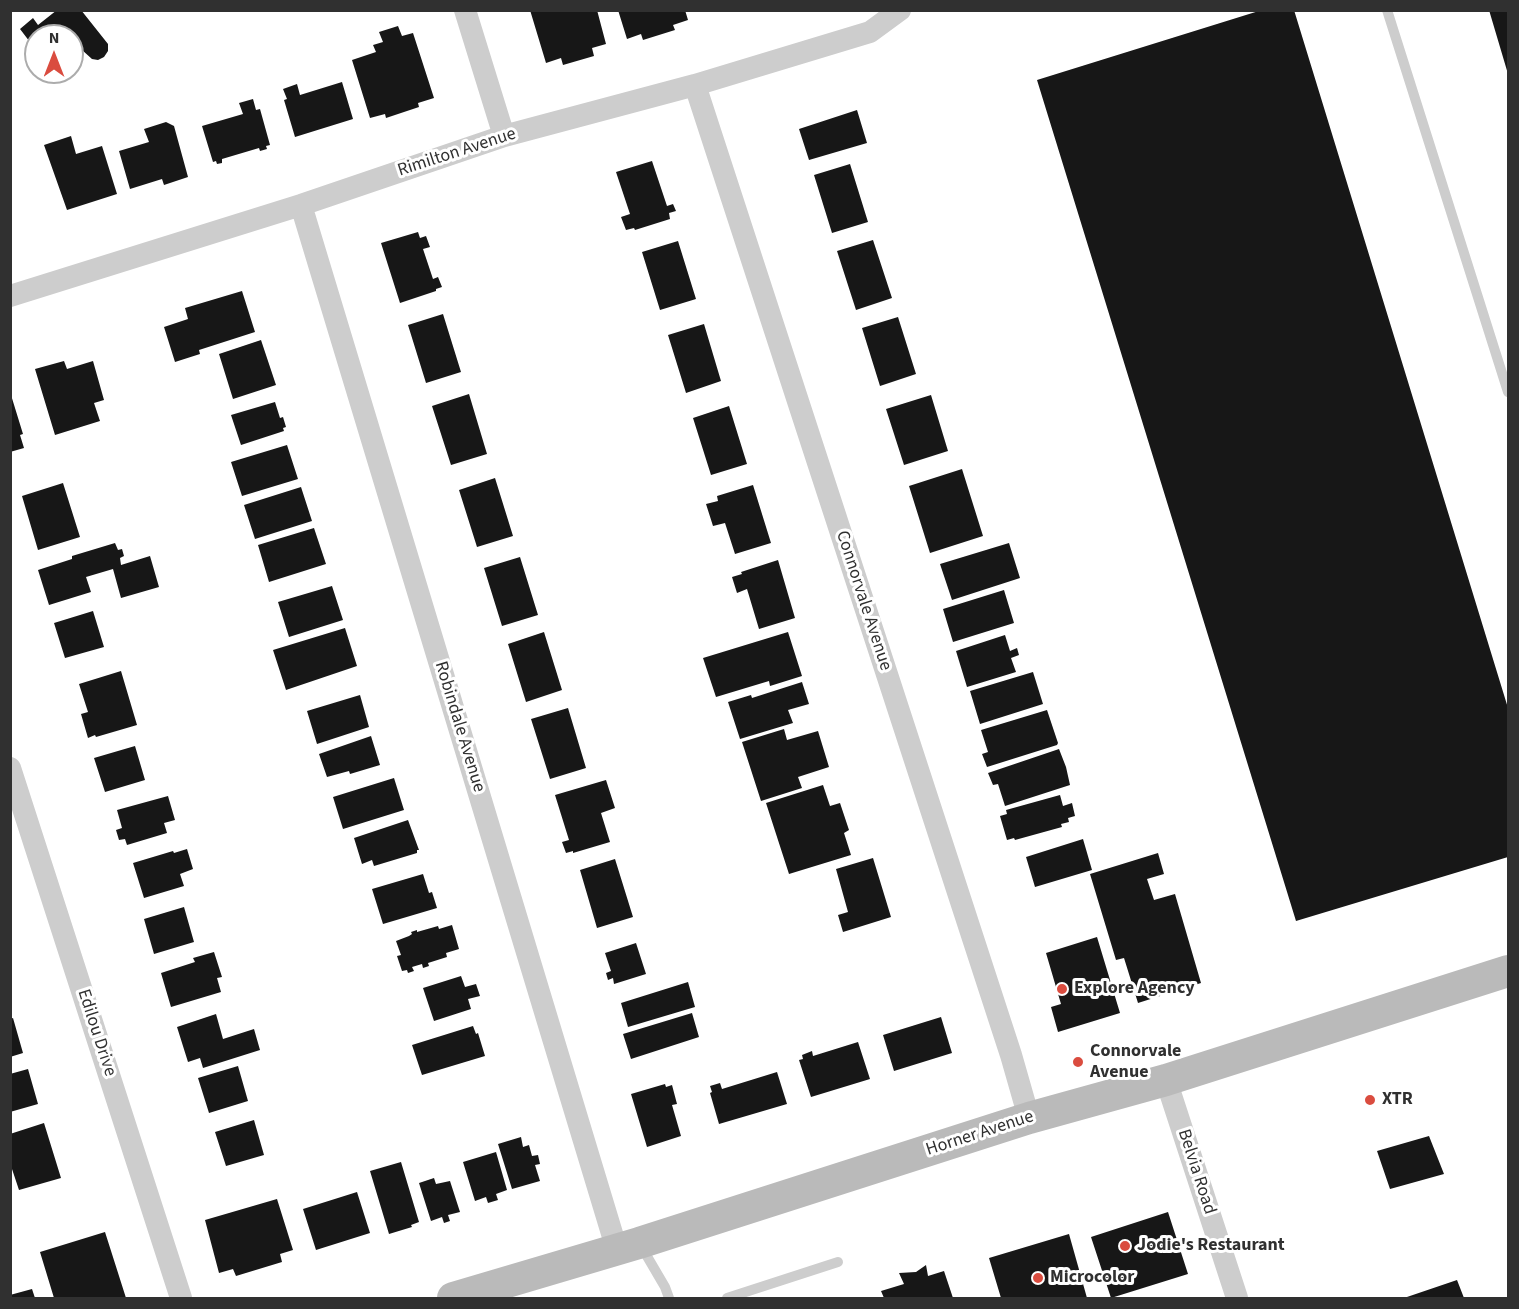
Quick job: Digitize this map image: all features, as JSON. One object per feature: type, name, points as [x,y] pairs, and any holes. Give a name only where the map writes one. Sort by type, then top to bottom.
[{"type":"main road","name":"Horner Avenue","points":[[453,1299],[628,1246],[1029,1118],[1166,1080],[1509,971]]},
{"type":"street","points":[[465,10],[504,136]]},
{"type":"street","name":"Rimilton Avenue","points":[[10,296],[301,205],[504,136],[695,85],[870,32],[886,23],[900,10]]},
{"type":"street","name":"Connorvale Avenue","points":[[695,85],[1011,1055],[1029,1118]]},
{"type":"street","name":"Robindale Avenue","points":[[301,205],[628,1246]]},
{"type":"street","name":"Edilou Drive","points":[[10,768],[181,1299]]},
{"type":"street","name":"Belvia Road","points":[[1166,1080],[1237,1299]]},
{"type":"lane","points":[[1388,10],[1509,392]]},
{"type":"lane","points":[[628,1246],[665,1287],[669,1299]]},
{"type":"lane","points":[[728,1299],[838,1262]]},
{"type":"building","points":[[57,10],[81,10],[108,44],[108,51],[98,60],[92,59],[84,52],[84,24],[39,24]]},
{"type":"building","points":[[530,10],[597,10],[606,44],[592,48],[594,56],[563,65],[561,58],[546,63]]},
{"type":"building","points":[[618,10],[685,10],[688,20],[673,25],[675,30],[643,40],[641,34],[627,39]]},
{"type":"building","points":[[1262,10],[1294,10],[1508,708],[1508,857],[1296,921],[1037,80]]},
{"type":"building","points":[[1489,10],[1508,10],[1508,74]]},
{"type":"building","points":[[33,18],[37,24],[26,24]]},
{"type":"building","points":[[398,26],[402,36],[413,33],[434,98],[418,103],[419,107],[386,118],[385,114],[370,118],[352,60],[376,52],[373,45],[383,42],[379,32]]},
{"type":"building","points":[[342,82],[353,119],[295,137],[283,89],[297,84],[300,95]]},
{"type":"building","points":[[253,99],[256,110],[260,109],[270,145],[266,146],[267,149],[260,151],[259,148],[222,159],[222,163],[213,162],[202,126],[243,114],[239,103]]},
{"type":"building","points":[[857,110],[867,143],[809,160],[799,129]]},
{"type":"building","points":[[166,122],[174,126],[188,177],[164,185],[162,179],[130,189],[119,151],[149,142],[144,129]]},
{"type":"building","points":[[71,136],[76,154],[102,146],[117,194],[67,210],[44,145]]},
{"type":"building","points":[[652,161],[667,206],[673,204],[676,211],[669,213],[670,219],[635,230],[634,228],[626,230],[621,217],[630,214],[616,172]]},
{"type":"building","points":[[850,164],[868,222],[832,233],[814,175]]},
{"type":"building","points":[[418,232],[420,238],[426,236],[430,247],[423,249],[433,279],[438,277],[442,287],[400,303],[381,243]]},
{"type":"building","points":[[873,240],[892,298],[856,310],[837,251]]},
{"type":"building","points":[[678,241],[696,299],[660,310],[642,252]]},
{"type":"building","points":[[242,291],[255,332],[199,350],[200,354],[175,362],[164,327],[188,319],[185,308]]},
{"type":"building","points":[[443,314],[461,372],[426,383],[408,325]]},
{"type":"building","points":[[898,317],[916,374],[880,386],[862,328]]},
{"type":"building","points":[[704,324],[721,381],[686,393],[668,335]]},
{"type":"building","points":[[261,340],[276,385],[233,399],[219,354]]},
{"type":"building","points":[[64,361],[67,369],[93,361],[104,400],[94,403],[100,421],[55,435],[35,369]]},
{"type":"building","points":[[469,394],[487,454],[451,465],[432,406]]},
{"type":"building","points":[[11,395],[23,434],[20,435],[24,448],[10,452]]},
{"type":"building","points":[[931,395],[948,451],[904,465],[886,409]]},
{"type":"building","points":[[275,402],[280,418],[283,417],[286,427],[283,428],[284,431],[241,445],[231,415]]},
{"type":"building","points":[[729,406],[747,464],[711,475],[693,418]]},
{"type":"building","points":[[287,445],[298,479],[242,496],[231,462]]},
{"type":"building","points":[[962,469],[983,536],[930,553],[909,486]]},
{"type":"building","points":[[495,478],[513,536],[477,547],[459,490]]},
{"type":"building","points":[[63,483],[80,537],[38,550],[22,496]]},
{"type":"building","points":[[753,485],[771,543],[735,554],[725,523],[713,526],[706,504],[718,501],[717,496]]},
{"type":"building","points":[[301,487],[312,521],[255,539],[244,505]]},
{"type":"building","points":[[314,528],[326,564],[269,582],[258,545]]},
{"type":"building","points":[[115,543],[118,550],[122,549],[124,556],[120,558],[121,565],[150,556],[159,587],[121,598],[113,569],[86,577],[91,592],[49,605],[38,570],[72,559],[72,556]]},
{"type":"building","points":[[1009,543],[1020,578],[952,600],[940,564]]},
{"type":"building","points":[[520,557],[538,615],[502,626],[484,568]]},
{"type":"building","points":[[778,560],[795,618],[759,629],[747,589],[737,593],[732,577]]},
{"type":"building","points":[[332,586],[343,620],[289,637],[278,602]]},
{"type":"building","points":[[1004,590],[1014,623],[953,642],[943,609]]},
{"type":"building","points":[[93,611],[104,647],[65,658],[54,623]]},
{"type":"building","points":[[345,628],[357,666],[286,690],[273,650]]},
{"type":"building","points":[[544,632],[562,690],[526,702],[508,644]]},
{"type":"building","points":[[788,632],[802,676],[770,686],[769,681],[716,697],[703,658]]},
{"type":"building","points":[[1005,635],[1010,651],[1017,648],[1019,655],[1011,658],[1016,672],[967,687],[956,651]]},
{"type":"building","points":[[121,671],[137,725],[88,738],[81,714],[88,712],[79,684]]},
{"type":"building","points":[[1033,672],[1043,704],[980,724],[970,691]]},
{"type":"building","points":[[802,682],[809,704],[788,710],[793,723],[740,739],[728,702],[751,695],[752,698]]},
{"type":"building","points":[[360,695],[369,727],[317,744],[307,711]]},
{"type":"building","points":[[568,708],[586,768],[550,779],[531,719]]},
{"type":"building","points":[[1047,710],[1057,745],[987,767],[982,754],[988,752],[981,730]]},
{"type":"building","points":[[784,729],[787,740],[818,731],[829,767],[798,777],[802,788],[761,801],[742,742]]},
{"type":"building","points":[[371,736],[380,765],[350,774],[349,771],[327,777],[319,754]]},
{"type":"building","points":[[135,746],[145,780],[105,792],[94,758]]},
{"type":"building","points":[[1059,749],[1070,785],[1005,806],[998,784],[993,785],[988,773]]},
{"type":"building","points":[[394,778],[404,810],[343,829],[333,797]]},
{"type":"building","points":[[606,780],[615,808],[601,813],[610,842],[566,853],[562,842],[569,840],[555,795]]},
{"type":"building","points":[[823,785],[830,806],[840,803],[849,830],[844,833],[851,855],[789,874],[766,803]]},
{"type":"building","points":[[1060,795],[1063,806],[1072,803],[1075,816],[1068,818],[1069,822],[1061,824],[1062,827],[1015,840],[1014,838],[1007,840],[1000,816],[1007,814],[1006,810]]},
{"type":"building","points":[[168,796],[175,820],[164,823],[167,833],[127,845],[125,839],[119,840],[116,830],[122,828],[117,810]]},
{"type":"building","points":[[408,820],[419,850],[417,853],[374,866],[372,860],[362,864],[354,838]]},
{"type":"building","points":[[1083,839],[1092,870],[1035,887],[1026,857]]},
{"type":"building","points":[[187,849],[193,869],[180,874],[184,886],[144,898],[133,863]]},
{"type":"building","points":[[1158,853],[1164,874],[1147,879],[1154,900],[1175,894],[1201,983],[1138,1003],[1124,958],[1116,960],[1090,874]]},
{"type":"building","points":[[873,858],[891,917],[843,932],[838,915],[848,912],[836,869]]},
{"type":"building","points":[[615,859],[633,917],[597,928],[580,870]]},
{"type":"building","points":[[423,874],[437,908],[383,924],[372,889]]},
{"type":"building","points":[[184,907],[194,942],[154,954],[144,919]]},
{"type":"building","points":[[452,925],[459,949],[446,953],[447,957],[428,963],[429,966],[423,968],[422,964],[412,967],[414,971],[408,973],[407,970],[402,971],[397,956],[401,955],[396,941],[417,930],[417,932],[438,926],[439,929]]},
{"type":"building","points":[[1097,937],[1120,1013],[1058,1032],[1051,1007],[1061,1004],[1046,953]]},
{"type":"building","points":[[636,943],[646,974],[614,984],[613,978],[608,980],[606,973],[611,971],[605,953]]},
{"type":"building","points":[[214,952],[222,977],[217,978],[221,992],[171,1007],[161,973],[195,962],[193,958]]},
{"type":"building","points":[[461,976],[465,987],[476,984],[480,996],[468,999],[471,1009],[434,1021],[423,988]]},
{"type":"building","points":[[688,982],[695,1007],[628,1027],[621,1003]]},
{"type":"building","points":[[692,1013],[699,1037],[631,1059],[623,1034]]},
{"type":"building","points":[[216,1014],[223,1039],[254,1029],[260,1050],[203,1068],[200,1058],[188,1062],[177,1027]]},
{"type":"building","points":[[941,1017],[952,1053],[894,1071],[883,1035]]},
{"type":"building","points":[[13,1018],[23,1053],[10,1057],[10,1019]]},
{"type":"building","points":[[473,1026],[476,1034],[478,1033],[485,1056],[422,1075],[412,1045]]},
{"type":"building","points":[[858,1042],[870,1079],[811,1097],[799,1060],[803,1059],[802,1055],[812,1051],[813,1056]]},
{"type":"building","points":[[238,1066],[248,1101],[209,1113],[198,1078]]},
{"type":"building","points":[[28,1069],[38,1104],[10,1112],[10,1074]]},
{"type":"building","points":[[777,1072],[787,1104],[719,1124],[710,1086],[720,1083],[722,1089]]},
{"type":"building","points":[[665,1084],[666,1087],[672,1085],[677,1104],[672,1105],[681,1136],[647,1147],[631,1094]]},
{"type":"building","points":[[254,1120],[264,1155],[226,1166],[215,1132]]},
{"type":"building","points":[[44,1123],[61,1178],[19,1190],[10,1163],[10,1134]]},
{"type":"building","points":[[1429,1136],[1444,1174],[1390,1189],[1377,1151]]},
{"type":"building","points":[[521,1137],[523,1147],[529,1145],[532,1156],[538,1155],[540,1164],[535,1165],[540,1181],[512,1189],[498,1144]]},
{"type":"building","points":[[496,1152],[507,1190],[496,1194],[498,1200],[488,1203],[486,1197],[475,1201],[463,1162]]},
{"type":"building","points":[[401,1162],[419,1222],[411,1225],[412,1227],[389,1234],[370,1171]]},
{"type":"building","points":[[434,1178],[436,1184],[450,1181],[460,1212],[448,1215],[450,1221],[444,1223],[442,1217],[431,1221],[419,1183]]},
{"type":"building","points":[[357,1192],[370,1233],[316,1250],[303,1209]]},
{"type":"building","points":[[277,1199],[293,1250],[280,1254],[282,1262],[236,1276],[233,1269],[219,1273],[205,1220]]},
{"type":"building","points":[[1168,1212],[1188,1274],[1111,1298],[1091,1237]]},
{"type":"building","points":[[105,1232],[126,1298],[54,1298],[40,1252]]},
{"type":"building","name":"Microcolor","points":[[1069,1234],[1087,1298],[1001,1298],[989,1258]]},
{"type":"building","points":[[926,1265],[928,1276],[944,1271],[953,1298],[884,1298],[881,1291],[904,1284],[899,1273],[916,1272]]},
{"type":"building","points":[[1457,1280],[1464,1298],[1404,1298]]},
{"type":"building","points":[[32,1289],[35,1298],[10,1298],[10,1295]]},
{"type":"place","name":"Explore Agency","points":[[1062,989]]},
{"type":"place","name":"Connorvale Avenue","points":[[1078,1062]]},
{"type":"place","name":"XTR","points":[[1370,1100]]},
{"type":"place","name":"Jodie's Restaurant","points":[[1125,1246]]},
{"type":"place","name":"Microcolor","points":[[1038,1278]]}]
